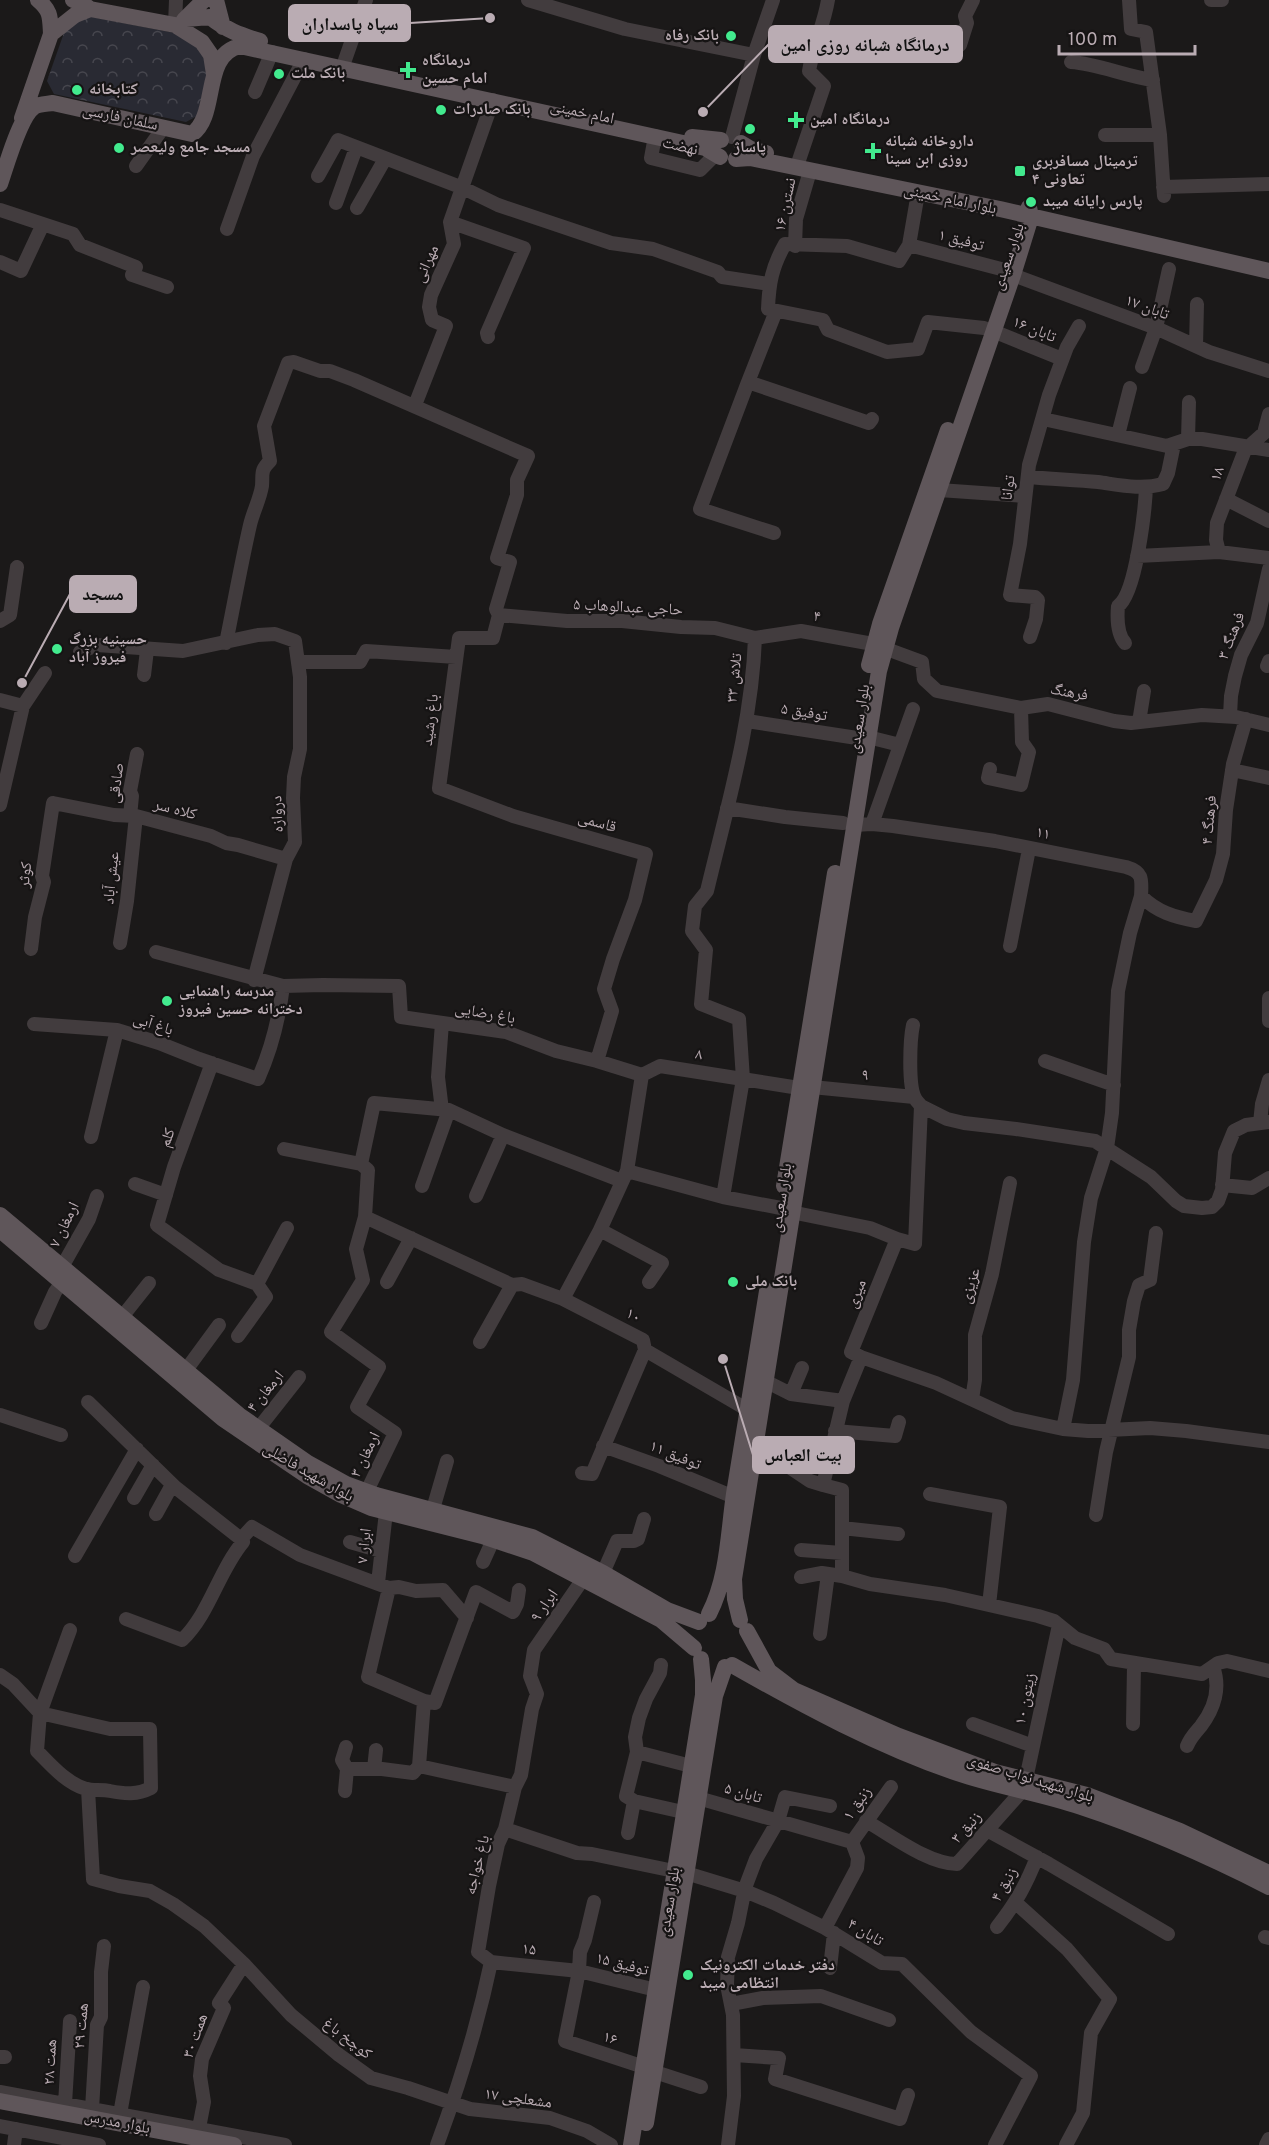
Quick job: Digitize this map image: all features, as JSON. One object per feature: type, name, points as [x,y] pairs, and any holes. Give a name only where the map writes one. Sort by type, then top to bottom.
[{"type":"main road","points":[[0,184],[51,34],[50,14],[38,0]]},
{"type":"main road","points":[[73,0],[90,9],[180,22],[210,16],[232,36]]},
{"type":"main road","points":[[180,22],[204,0]]},
{"type":"main road","points":[[180,22],[202,42],[217,67],[232,48],[232,36],[216,0]]},
{"type":"main road","points":[[51,34],[75,15],[90,9]]},
{"type":"main road","name":"امام خمینی","points":[[232,36],[273,52],[705,148],[728,148]]},
{"type":"main road","name":"امام خمینی","points":[[232,36],[687,136],[728,148]]},
{"type":"main road","points":[[21,125],[34,107],[53,104],[39,86],[39,66]]},
{"type":"main road","name":"سلمان فارسی","points":[[53,104],[192,134],[200,129],[204,121],[217,67]]},
{"type":"main road","name":"بلوار امام خمینی","points":[[728,148],[750,158],[805,166],[1027,213],[1269,260]]},
{"type":"main road","name":"بلوار امام خمینی","points":[[805,166],[918,193],[1027,213],[1054,222],[1269,271]]},
{"type":"main road","points":[[1000,209],[1008,216],[1020,238],[1043,225],[1054,222]]},
{"type":"main road","name":"بلوار سعیدی","points":[[743,1625],[735,1599],[734,1579],[765,1381],[786,1210],[805,1087],[879,646],[1009,272],[1027,213]]},
{"type":"main road","name":"بلوار سعیدی","points":[[879,646],[939,490],[943,461]]},
{"type":"main road","name":"بلوار سعیدی","points":[[704,1618],[717,1598],[723,1578],[748,1410],[786,1210]]},
{"type":"main road","name":"بلوار شهید فاضلی","points":[[0,1215],[62,1275],[224,1419],[262,1447],[386,1512],[533,1552],[661,1620],[697,1654]]},
{"type":"main road","name":"بلوار شهید فاضلی","points":[[2,1236],[122,1317],[258,1428],[344,1490],[367,1491],[532,1537],[603,1573],[667,1610],[704,1618]]},
{"type":"main road","points":[[722,1612],[728,1613],[743,1625],[748,1644],[746,1651],[738,1661],[729,1666],[712,1666],[697,1654],[693,1635],[704,1618],[722,1612]]},
{"type":"main road","name":"بلوار شهید نواب صفوی","points":[[743,1625],[769,1671],[794,1690],[993,1777]]},
{"type":"main road","name":"بلوار سعیدی","points":[[631,2145],[649,2070],[680,1872],[683,1812],[703,1695],[704,1680],[697,1654]]},
{"type":"main road","name":"بلوار سعیدی","points":[[657,2022],[656,1990],[698,1798],[715,1696],[729,1666]]},
{"type":"main road","name":"بلوار شهید نواب صفوی","points":[[729,1666],[860,1732],[957,1773],[993,1777],[1024,1785],[1087,1795],[1208,1843],[1269,1873]]},
{"type":"main road","name":"بلوار شهید نواب صفوی","points":[[1024,1785],[1165,1839],[1269,1887]]},
{"type":"main road","name":"بلوار سعیدی","points":[[642,2145],[649,2070]]},
{"type":"main road","name":"بلوار مدرس","points":[[0,2101],[234,2145]]},
{"type":"main road","name":"بلوار مدرس","points":[[0,2111],[178,2145]]},
{"type":"street","points":[[176,0],[180,22]]},
{"type":"street","points":[[345,60],[366,0]]},
{"type":"street","points":[[528,0],[625,29],[754,56]]},
{"type":"street","points":[[728,148],[754,56],[773,0]]},
{"type":"street","name":"نسترن ۱۶","points":[[795,246],[796,219],[805,166],[824,86],[809,70],[812,51],[824,22],[828,0]]},
{"type":"street","points":[[960,45],[967,23],[965,16],[973,0]]},
{"type":"street","points":[[1129,0],[1131,29],[1146,32],[1160,135],[1164,192],[1269,184]]},
{"type":"street","points":[[1211,0],[1222,0]]},
{"type":"street","points":[[255,92],[273,52]]},
{"type":"street","points":[[227,229],[253,156],[304,59]]},
{"type":"street","points":[[1071,62],[1087,63],[1131,77],[1153,80]]},
{"type":"street","name":"مهرانی","points":[[415,405],[446,326],[432,320],[429,307],[431,296],[454,244],[450,222],[493,100]]},
{"type":"street","points":[[136,166],[163,128]]},
{"type":"street","points":[[1105,135],[1160,135]]},
{"type":"street","points":[[318,176],[338,140],[463,188],[498,205],[611,243],[653,249],[718,272],[722,277],[769,284]]},
{"type":"street","points":[[336,203],[356,147]]},
{"type":"street","points":[[357,208],[385,159]]},
{"type":"street","points":[[774,533],[700,509],[776,311],[768,309],[769,284],[775,262],[785,244],[847,246],[899,261],[909,245],[918,193]]},
{"type":"street","points":[[0,210],[73,234],[80,245],[136,267],[132,275],[167,287]]},
{"type":"street","points":[[450,222],[524,248],[487,333],[488,337]]},
{"type":"street","points":[[0,262],[21,271],[43,224]]},
{"type":"street","name":"توفیق ۱","points":[[909,245],[1009,272]]},
{"type":"street","points":[[1142,367],[1156,328],[1169,269]]},
{"type":"street","name":"تابان ۱۷","points":[[1009,272],[1156,328],[1196,346],[1269,371]]},
{"type":"street","points":[[1196,346],[1197,304]]},
{"type":"street","name":"تابان ۱۶","points":[[776,311],[823,320],[828,330],[887,352],[918,350],[928,322],[989,330],[1062,359]]},
{"type":"street","name":"توانا","points":[[1030,637],[1036,620],[1038,600],[1035,597],[1010,595],[1020,543],[1024,496],[1049,395],[1062,359],[1079,326]]},
{"type":"street","points":[[80,652],[97,645],[183,651],[226,643],[236,585],[262,486],[263,468],[270,461],[264,426],[288,363],[294,362],[321,372],[330,371],[415,405],[528,456],[517,480],[517,495],[497,558],[510,562],[496,609],[499,615],[493,638],[459,638],[456,657],[366,651],[360,662],[298,662]]},
{"type":"street","points":[[748,382],[869,423],[872,418]]},
{"type":"street","points":[[1118,435],[1130,388]]},
{"type":"street","points":[[1188,439],[1189,402]]},
{"type":"street","name":"۱۸","points":[[1219,552],[1216,540],[1217,523],[1245,450],[1264,433],[1269,414]]},
{"type":"street","points":[[1043,419],[1167,446],[1188,439],[1202,439],[1269,450]]},
{"type":"street","points":[[1028,477],[1146,487],[1163,484],[1168,473],[1174,444]]},
{"type":"street","points":[[1125,643],[1120,638],[1118,606],[1124,602],[1137,556],[1145,511],[1146,487]]},
{"type":"street","points":[[939,490],[1024,496]]},
{"type":"street","points":[[1226,499],[1269,521]]},
{"type":"street","points":[[1137,556],[1219,552],[1269,558]]},
{"type":"street","points":[[1,621],[10,615],[17,567]]},
{"type":"street","name":"فرهنگ ۳","points":[[1230,716],[1235,676],[1241,655],[1254,631],[1269,569]]},
{"type":"street","name":"حاجی عبدالوهاب ۵","points":[[499,615],[567,621],[622,621],[715,628],[755,638]]},
{"type":"street","name":"۴","points":[[755,638],[801,631],[879,646]]},
{"type":"street","points":[[1254,631],[1269,634]]},
{"type":"street","name":"دروازه","points":[[226,643],[258,635],[275,634],[295,641],[298,662],[301,712],[300,749],[294,777],[293,798],[295,842],[286,859],[254,980]]},
{"type":"street","name":"تلاش ۳۳","points":[[743,1079],[739,1019],[701,1004],[706,950],[692,931],[695,906],[707,891],[747,721],[754,677],[755,638]]},
{"type":"street","name":"فرهنگ","points":[[879,646],[922,662],[924,679],[938,691],[1021,708],[1048,704],[1114,721],[1139,722],[1184,716],[1230,716],[1269,724]]},
{"type":"street","points":[[144,675],[147,650]]},
{"type":"street","name":"باغ رشید","points":[[439,788],[456,657]]},
{"type":"street","points":[[0,805],[23,706],[45,673]]},
{"type":"street","points":[[1139,722],[1144,691]]},
{"type":"street","points":[[0,700],[23,706]]},
{"type":"street","points":[[990,769],[988,778],[1021,785],[1029,752],[1022,742],[1021,708]]},
{"type":"street","points":[[872,824],[913,709]]},
{"type":"street","name":"فرهنگ ۴","points":[[1142,896],[1152,907],[1171,916],[1196,921],[1216,880],[1223,854],[1232,770],[1246,719]]},
{"type":"street","name":"توفیق ۵","points":[[747,721],[900,745]]},
{"type":"street","name":"صادقی","points":[[133,816],[130,791],[137,754]]},
{"type":"street","points":[[1232,770],[1269,777]]},
{"type":"street","name":"قاسمی","points":[[439,788],[513,816],[646,854],[635,900],[604,989],[612,1011],[597,1061]]},
{"type":"street","name":"کلاه سر","points":[[53,803],[114,815],[133,816],[211,836],[226,843],[286,859]]},
{"type":"street","name":"کوثر","points":[[31,949],[35,917],[44,882],[42,876],[53,803]]},
{"type":"street","name":"۱۱","points":[[727,808],[848,824],[872,824],[1003,842],[1136,870],[1140,875],[1142,896]]},
{"type":"street","name":"عیش آباد","points":[[120,943],[127,901],[133,816]]},
{"type":"street","points":[[1010,946],[1029,849]]},
{"type":"street","points":[[1063,1429],[1073,1380],[1090,1198],[1107,1148],[1112,1113],[1118,991],[1130,933],[1142,896]]},
{"type":"street","points":[[156,952],[283,987]]},
{"type":"street","name":"باغ رضایی","points":[[283,987],[399,986],[401,1017],[506,1032],[556,1052],[597,1061]]},
{"type":"street","name":"باغ آبی","points":[[33,1024],[117,1030],[159,1042],[212,1064],[258,1079],[269,1054],[278,1021],[283,987]]},
{"type":"street","points":[[1269,998],[1269,1021]]},
{"type":"street","points":[[422,1186],[445,1110],[438,1077],[442,1023]]},
{"type":"street","points":[[361,1164],[374,1103],[445,1110],[503,1135],[625,1176],[870,1228],[915,1244],[918,1102],[912,1087],[910,1040],[913,1024]]},
{"type":"street","points":[[91,1137],[117,1030]]},
{"type":"street","points":[[284,1149],[361,1164],[368,1170],[365,1217],[512,1284],[522,1284],[563,1299],[600,1230],[625,1176],[642,1075],[597,1061]]},
{"type":"street","points":[[1045,1061],[1114,1085]]},
{"type":"street","name":"کلم","points":[[212,1064],[157,1225],[219,1270],[257,1284]]},
{"type":"street","name":"۸","points":[[642,1075],[660,1066],[805,1087]]},
{"type":"street","points":[[723,1197],[743,1079]]},
{"type":"street","points":[[918,1102],[947,1119],[964,1123],[1095,1141],[1151,1176],[1168,1195],[1184,1206],[1202,1209],[1212,1207],[1218,1201],[1225,1152],[1234,1131],[1246,1125],[1264,1123],[1262,1104],[1269,1080]]},
{"type":"street","name":"۹","points":[[805,1087],[918,1102]]},
{"type":"street","points":[[476,1196],[503,1135]]},
{"type":"street","points":[[1222,1185],[1252,1188],[1269,1178]]},
{"type":"street","name":"عزیزی","points":[[972,1399],[975,1380],[975,1335],[992,1274],[1010,1183]]},
{"type":"street","points":[[135,1184],[166,1195]]},
{"type":"street","name":"ارمغان ۷","points":[[41,1323],[97,1196]]},
{"type":"street","name":"ارمغان ۳","points":[[365,1217],[356,1249],[363,1280],[331,1332],[379,1367],[357,1407],[395,1433],[367,1491]]},
{"type":"street","points":[[238,1336],[266,1297],[257,1284],[287,1228]]},
{"type":"street","points":[[600,1230],[662,1263],[649,1282]]},
{"type":"street","points":[[1096,1515],[1106,1452],[1129,1357],[1129,1330],[1134,1301],[1139,1285],[1150,1280],[1155,1233]]},
{"type":"street","points":[[387,1282],[411,1238]]},
{"type":"street","name":"میری","points":[[823,1485],[843,1401],[861,1356],[851,1352],[897,1239]]},
{"type":"street","points":[[122,1317],[149,1284]]},
{"type":"street","points":[[480,1342],[512,1284]]},
{"type":"street","name":"۱۰","points":[[563,1299],[643,1340],[645,1350],[748,1410]]},
{"type":"street","points":[[186,1370],[219,1325]]},
{"type":"street","points":[[582,1473],[592,1474],[645,1350]]},
{"type":"street","points":[[861,1356],[936,1383],[1012,1418],[1063,1429],[1112,1431],[1150,1428],[1269,1442]]},
{"type":"street","points":[[791,1394],[802,1368]]},
{"type":"street","name":"ارمغان ۴","points":[[258,1428],[299,1377]]},
{"type":"street","points":[[765,1381],[791,1394],[843,1401]]},
{"type":"street","points":[[88,1402],[172,1485],[243,1542],[224,1568],[206,1608],[191,1632],[182,1640],[126,1619]]},
{"type":"street","points":[[0,1415],[62,1435]]},
{"type":"street","points":[[835,1431],[895,1436],[899,1422]]},
{"type":"street","points":[[755,1444],[810,1481],[842,1490],[842,1553],[820,1634]]},
{"type":"street","name":"توفیق ۱۱","points":[[603,1446],[734,1497]]},
{"type":"street","points":[[75,1556],[137,1449]]},
{"type":"street","points":[[433,1509],[447,1461]]},
{"type":"street","points":[[134,1498],[153,1466]]},
{"type":"street","points":[[156,1514],[172,1485]]},
{"type":"street","points":[[930,1494],[1000,1507],[989,1605]]},
{"type":"street","name":"ابرار ۷","points":[[386,1512],[381,1551],[383,1586],[368,1677],[424,1701]]},
{"type":"street","points":[[603,1573],[617,1541],[638,1539],[644,1520]]},
{"type":"street","points":[[241,1539],[252,1527],[300,1555],[383,1586],[399,1587],[416,1592],[443,1590],[467,1618]]},
{"type":"street","points":[[842,1528],[898,1534]]},
{"type":"street","points":[[483,1562],[493,1540]]},
{"type":"street","points":[[350,1542],[381,1551]]},
{"type":"street","points":[[801,1550],[842,1553]]},
{"type":"street","points":[[801,1577],[822,1573],[835,1575],[870,1584],[945,1595],[1038,1616],[1059,1625],[1074,1638],[1104,1650],[1111,1659],[1134,1665],[1202,1674],[1218,1663],[1227,1661],[1269,1671]]},
{"type":"street","name":"ابرار ۹","points":[[534,1650],[583,1579]]},
{"type":"street","points":[[346,1769],[413,1773],[418,1766],[424,1701],[435,1703],[476,1592],[513,1612],[519,1590]]},
{"type":"street","name":"زیتون ۱۰","points":[[1024,1785],[1059,1625]]},
{"type":"street","points":[[0,1675],[13,1684],[40,1713],[110,1729],[150,1729],[151,1788],[140,1793],[123,1794],[106,1790],[88,1790],[59,1773],[37,1751],[40,1713],[70,1630]]},
{"type":"street","name":"باغ خواجه","points":[[491,1962],[478,1952],[498,1844],[505,1829],[515,1787],[521,1775],[532,1709],[537,1694],[530,1676],[534,1650]]},
{"type":"street","points":[[661,1665],[660,1673],[639,1718],[635,1737],[637,1752],[626,1796],[634,1801],[683,1812]]},
{"type":"street","points":[[1133,1724],[1134,1665]]},
{"type":"street","points":[[1187,1746],[1190,1738],[1214,1706],[1217,1678],[1213,1667]]},
{"type":"street","points":[[973,1724],[1033,1746]]},
{"type":"street","points":[[345,1791],[346,1769],[342,1760],[346,1747]]},
{"type":"street","points":[[374,1769],[376,1750]]},
{"type":"street","points":[[637,1752],[691,1766]]},
{"type":"street","points":[[418,1766],[515,1787]]},
{"type":"street","name":"زنبق ۳","points":[[866,1821],[929,1857],[947,1864],[957,1864],[1024,1785]]},
{"type":"street","name":"زنبق ۱","points":[[852,1842],[891,1787]]},
{"type":"street","name":"کوچخ باغ","points":[[88,1790],[93,1879],[150,1891],[173,1904],[204,1926],[244,1964],[291,2015],[371,2078],[452,2104]]},
{"type":"street","points":[[728,2145],[734,2096],[734,2055],[733,2015],[727,1985],[728,1957],[745,1891],[756,1858],[778,1821],[785,1797],[830,1806]]},
{"type":"street","name":"تابان ۵","points":[[698,1798],[852,1842]]},
{"type":"street","points":[[628,1833],[634,1801]]},
{"type":"street","name":"تابان ۴","points":[[505,1829],[577,1853],[680,1872],[745,1891],[829,1930],[882,1963],[902,1964],[971,2032],[1030,2076],[995,2145]]},
{"type":"street","points":[[987,1830],[1168,1934]]},
{"type":"street","points":[[830,1968],[829,1930],[856,1868],[858,1858],[852,1842]]},
{"type":"street","name":"زنبق ۴","points":[[997,1927],[1016,1904],[1028,1882],[1037,1857]]},
{"type":"street","points":[[579,1971],[580,1952],[594,1902]]},
{"type":"street","points":[[1016,1904],[1067,1949],[1110,1999],[1090,2034],[1083,2113],[1066,2145]]},
{"type":"street","name":"همت ۲۹","points":[[92,2109],[97,2025],[101,2017],[101,1972],[104,1946]]},
{"type":"street","points":[[437,2145],[482,2007],[491,1962]]},
{"type":"street","name":"۱۵","points":[[491,1962],[579,1971]]},
{"type":"street","name":"همت ۳۰","points":[[199,2128],[204,2102],[202,2059],[224,2008],[219,2003],[244,1964]]},
{"type":"street","name":"توفیق ۱۵","points":[[579,1971],[656,1990]]},
{"type":"street","name":"۱۶","points":[[579,1971],[565,2041],[701,2087]]},
{"type":"street","points":[[120,2114],[143,1987]]},
{"type":"street","points":[[731,2004],[763,1998],[821,1996],[889,2020]]},
{"type":"street","name":"همت ۲۸","points":[[65,2104],[70,2021]]},
{"type":"street","points":[[734,2055],[779,2058],[775,2079],[900,2119],[908,2095]]},
{"type":"street","points":[[0,2092],[285,2145]]},
{"type":"street","name":"مشعلچی ۱۷","points":[[452,2104],[470,2109],[550,2118],[587,2131],[611,2145]]},
{"type":"street","points":[[0,2126],[93,2144]]},
{"type":"street","points":[[14,2145],[16,2129]]},
{"type":"street","points":[[1266,2145],[1269,2139]]},
{"type":"green space","points":[[87,16],[175,33],[201,45],[211,59],[197,116],[186,122],[54,94],[47,81],[65,30]]},
{"type":"place","name":"سپاه پاسداران","points":[[490,18]]},
{"type":"place","name":"بانک رفاه","points":[[731,36]]},
{"type":"place","name":"درمانگاه امام حسین","points":[[408,70]]},
{"type":"place","name":"بانک ملت","points":[[279,74]]},
{"type":"place","name":"کتابخانه","points":[[77,90]]},
{"type":"place","name":"بانک صادرات","points":[[441,110]]},
{"type":"place","name":"درمانگاه شبانه روزی امین","points":[[703,112]]},
{"type":"place","name":"درمانگاه امین","points":[[796,120]]},
{"type":"place","name":"پاساژ","points":[[750,129]]},
{"type":"place","name":"مسجد جامع ولیعصر","points":[[119,148]]},
{"type":"place","name":"داروخانه شبانه روزی ابن سینا","points":[[873,151]]},
{"type":"place","name":"ترمینال مسافربری تعاونی ۴","points":[[1020,171]]},
{"type":"place","name":"پارس رایانه میبد","points":[[1031,202]]},
{"type":"place","name":"حسینیه بزرگ فیروز آباد","points":[[57,649]]},
{"type":"place","name":"مسجد","points":[[22,683]]},
{"type":"place","name":"مدرسه راهنمایی دخترانه حسین فیروز","points":[[167,1001]]},
{"type":"place","name":"بانک ملی","points":[[733,1282]]},
{"type":"place","name":"بیت العباس","points":[[723,1359]]},
{"type":"place","name":"دفتر خدمات الکترونیک انتظامی میبد","points":[[688,1975]]}]
